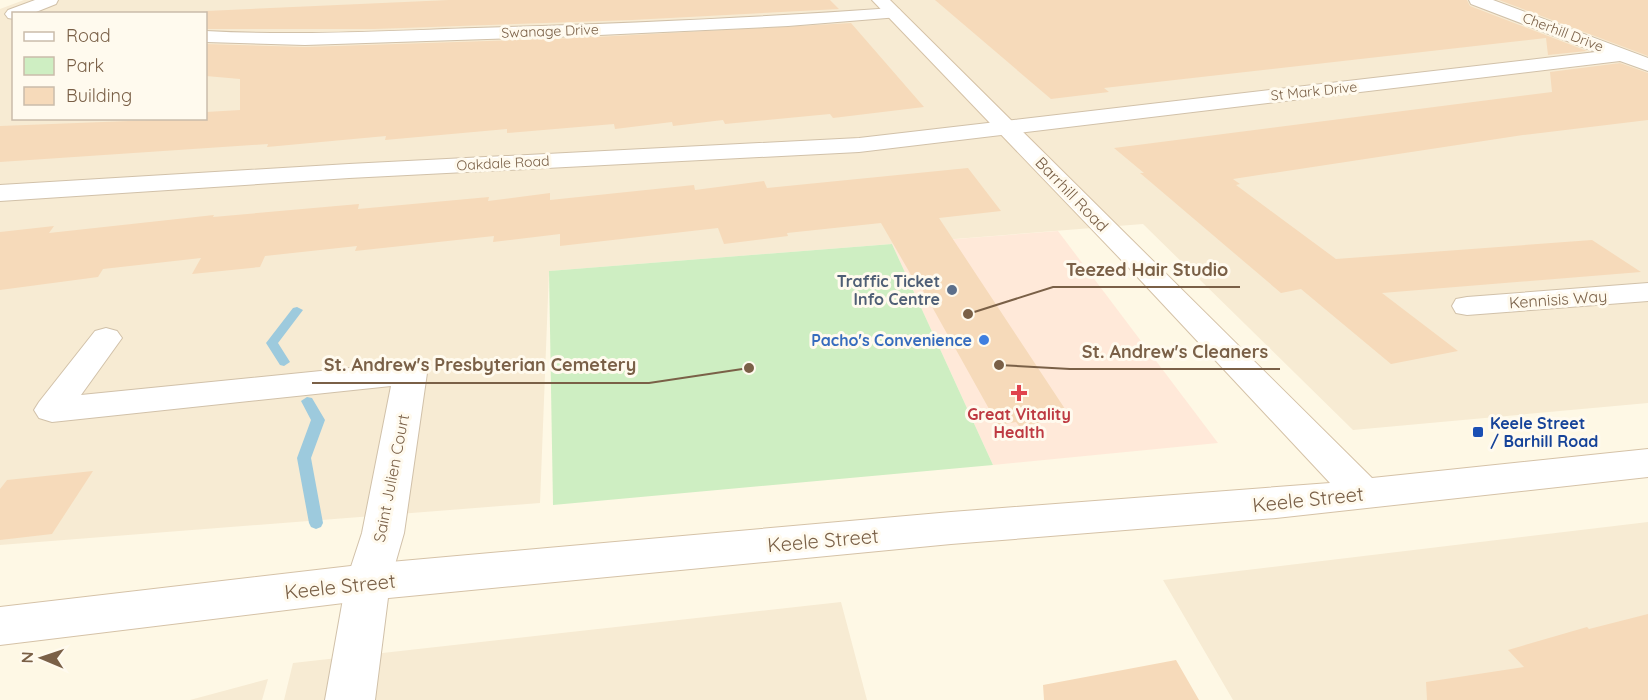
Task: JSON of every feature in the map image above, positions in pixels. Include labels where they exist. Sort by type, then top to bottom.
[{"type":"street","points":[[19,12],[50,0]]},
{"type":"street","name":"Cherhill Drive","points":[[1477,0],[1648,65]]},
{"type":"street","name":"Swanage Drive","points":[[207,37],[272,41],[558,32],[768,22],[886,7]]},
{"type":"street","name":"Barrhill Road","points":[[886,7],[1006,126],[1363,493]]},
{"type":"street","name":"St Mark Drive","points":[[1006,126],[1621,55]]},
{"type":"street","name":"Oakdale Road","points":[[0,193],[313,173],[859,145],[1006,126]]},
{"type":"street","name":"Kennisis Way","points":[[1467,306],[1648,292]]},
{"type":"street","name":"Saint Julien Court","points":[[106,338],[52,410],[410,373],[382,533],[368,582],[350,700]]},
{"type":"street","name":"Keele Street","points":[[0,626],[368,582],[951,528],[1276,502],[1648,464]]},
{"type":"shaded area","points":[[24,0],[1648,0],[1648,403],[1353,430],[1143,224],[549,271],[540,503],[0,545],[0,9]]},
{"type":"shaded area","points":[[1058,231],[1218,443],[993,465],[892,244]]},
{"type":"shaded area","points":[[1648,522],[1648,700],[1233,700],[1163,580]]},
{"type":"shaded area","points":[[841,602],[867,700],[284,700],[293,663]]},
{"type":"shaded area","points":[[268,679],[262,700],[190,700]]},
{"type":"green space","points":[[892,244],[993,465],[553,505],[549,271]]},
{"type":"building","points":[[449,0],[830,0],[839,9],[632,20],[374,29],[207,29],[206,11]]},
{"type":"building","points":[[935,0],[1467,0],[1470,6],[1587,51],[1548,55],[1546,38],[1104,88],[1109,92],[1051,99]]},
{"type":"building","points":[[1499,0],[1648,0],[1648,56]]},
{"type":"building","points":[[851,23],[924,107],[833,118],[830,114],[725,124],[723,120],[673,126],[672,122],[615,129],[614,124],[507,133],[507,129],[385,140],[386,136],[267,147],[268,144],[0,162],[0,126],[207,120],[207,112],[240,110],[240,79],[207,76],[207,44],[305,47],[578,38]]},
{"type":"building","points":[[1620,63],[1648,73],[1648,120],[1523,135],[1233,179],[1240,184],[1236,185],[1336,259],[1592,240],[1641,272],[1382,293],[1458,351],[1391,364],[1301,289],[1281,293],[1140,173],[1144,173],[1114,148],[1552,92],[1550,72]]},
{"type":"building","points":[[968,168],[1001,211],[939,218],[1069,415],[1055,417],[1057,420],[1019,426],[1016,422],[998,425],[921,287],[918,287],[881,223],[787,233],[788,236],[724,244],[718,228],[560,246],[560,234],[493,242],[494,236],[355,251],[357,246],[265,256],[260,267],[192,274],[201,258],[103,269],[98,277],[0,290],[0,232],[54,226],[49,233],[214,215],[213,217],[359,204],[358,209],[489,197],[488,201],[550,193],[550,200],[694,185],[695,190],[764,181],[767,188]]},
{"type":"building","points":[[93,471],[52,534],[0,540],[0,489],[7,480]]},
{"type":"building","points":[[1648,614],[1648,700],[1427,700],[1426,682],[1524,667],[1508,650],[1587,627],[1589,629]]},
{"type":"building","points":[[1176,660],[1199,700],[1044,700],[1043,685]]},
{"type":"waterway","points":[[284,362],[272,343],[297,310]]},
{"type":"waterway","points":[[307,401],[318,420],[304,458],[316,523]]},
{"type":"place","name":"Traffic Ticket Info Centre","points":[[952,290]]},
{"type":"place","name":"Teezed Hair Studio","points":[[968,314]]},
{"type":"place","name":"Pacho's Convenience","points":[[984,340]]},
{"type":"place","name":"St. Andrew's Cleaners","points":[[999,365]]},
{"type":"place","name":"St. Andrew's Presbyterian Cemetery","points":[[749,368]]},
{"type":"place","name":"Great Vitality Health","points":[[1019,393]]},
{"type":"place","name":"Keele Street / Barhill Road","points":[[1478,432]]}]
